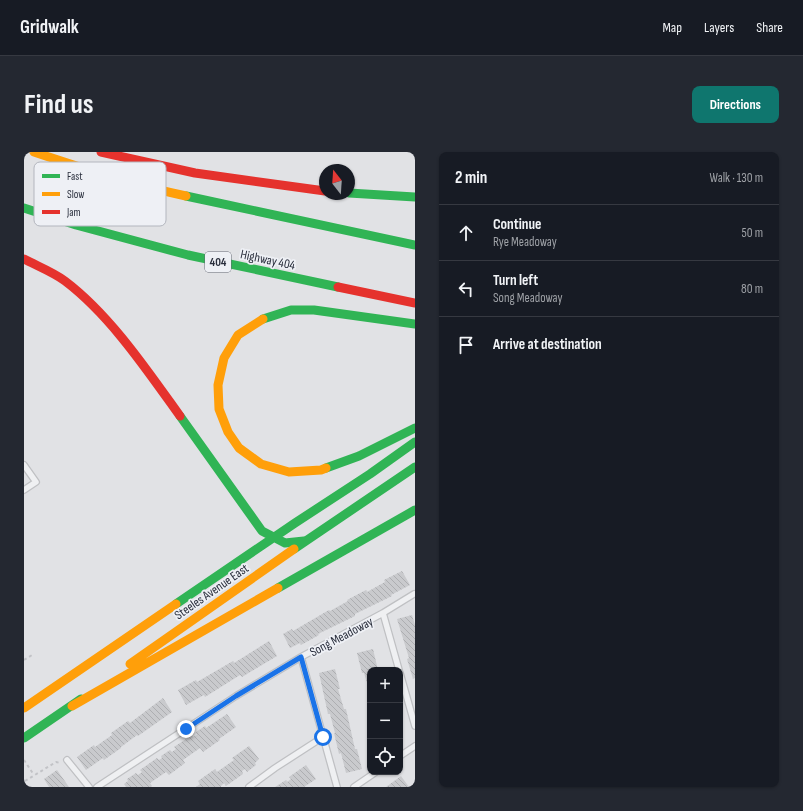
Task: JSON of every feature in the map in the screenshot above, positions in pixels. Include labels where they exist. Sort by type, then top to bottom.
[{"type":"main road","points":[[34,152],[64,162]]},
{"type":"main road","points":[[101,152],[146,162]]},
{"type":"main road","points":[[166,167],[195,173],[319,190]]},
{"type":"main road","points":[[166,192],[415,245]]},
{"type":"main road","points":[[355,193],[415,197]]},
{"type":"main road","name":"Highway 404","points":[[24,208],[34,211]]},
{"type":"main road","name":"Highway 404","points":[[80,226],[188,256],[415,304]]},
{"type":"main road","points":[[24,259],[64,280],[95,308],[135,354],[209,455],[262,531],[285,543],[304,541]]},
{"type":"main road","points":[[415,324],[314,310],[291,310],[264,318],[238,335],[224,358],[218,386],[219,409],[228,432],[239,448],[261,464],[289,472],[321,470],[359,456],[415,428]]},
{"type":"main road","name":"Steeles Avenue East","points":[[24,708],[415,442]]},
{"type":"main road","name":"Steeles Avenue East","points":[[24,738],[72,706],[304,541],[415,467]]},
{"type":"main road","points":[[72,706],[415,510]]},
{"type":"lane","points":[[24,465],[36,482],[24,490]]},
{"type":"lane","name":"Song Meadoway","points":[[97,787],[236,696],[301,657],[383,613],[414,594]]},
{"type":"lane","name":"Song Meadoway","points":[[383,613],[399,667]]},
{"type":"lane","points":[[301,657],[337,787]]},
{"type":"lane","name":"Song Meadoway","points":[[403,682],[415,726]]},
{"type":"lane","points":[[249,787],[323,737]]},
{"type":"lane","points":[[403,754],[415,746]]},
{"type":"lane","points":[[67,760],[89,787]]},
{"type":"lane","points":[[354,787],[372,775]]},
{"type":"path","points":[[24,660],[32,655]]},
{"type":"path","points":[[24,760],[34,775]]},
{"type":"path","points":[[25,781],[56,762],[61,764]]},
{"type":"building","points":[[402,571],[410,585],[391,595],[392,596],[355,614],[355,616],[318,634],[319,635],[301,645],[300,643],[290,648],[283,634],[292,629],[293,631],[366,590],[367,592],[385,582],[384,580]]},
{"type":"building","points":[[412,615],[415,625],[415,678],[413,679],[407,659],[409,658],[397,619]]},
{"type":"building","points":[[269,641],[277,656],[242,677],[240,675],[205,697],[204,695],[186,705],[178,690],[196,680],[197,682],[233,661],[234,663]]},
{"type":"building","points":[[373,649],[377,667],[367,667],[367,682],[364,673],[362,673],[357,653]]},
{"type":"building","points":[[335,669],[340,689],[338,689],[344,709],[346,709],[355,749],[357,749],[362,769],[346,773],[341,753],[339,754],[330,714],[328,714],[319,673]]},
{"type":"building","points":[[163,698],[172,712],[138,736],[137,735],[104,760],[103,758],[86,770],[77,757],[112,735],[111,733],[128,721],[130,723]]},
{"type":"building","points":[[227,714],[236,727],[219,739],[220,740],[203,752],[200,748],[183,760],[185,763],[169,775],[166,772],[150,783],[152,786],[151,787],[126,787],[124,784],[128,781],[127,779],[136,773],[138,775],[142,772],[140,770],[157,758],[159,760],[162,758],[161,756],[170,750],[172,752],[176,749],[174,747],[192,735],[193,737],[197,735],[196,732],[205,726],[206,728]]},
{"type":"building","points":[[249,746],[259,759],[255,763],[256,765],[247,772],[245,769],[242,771],[243,774],[226,786],[224,783],[221,787],[196,787],[200,784],[198,781],[215,769],[217,772],[234,760],[232,758]]},
{"type":"building","points":[[306,765],[316,779],[304,787],[275,787],[286,780],[287,782],[291,779],[289,777]]},
{"type":"building","points":[[57,770],[69,787],[49,787],[44,779]]},
{"type":"building","points":[[401,776],[409,787],[386,787]]},
{"type":"traffic: fast","points":[[355,193],[415,197]]},
{"type":"traffic: fast","points":[[186,196],[415,245]]},
{"type":"traffic: fast","points":[[24,208],[34,211]]},
{"type":"traffic: fast","points":[[80,226],[188,255],[338,287]]},
{"type":"traffic: fast","points":[[263,319],[291,310],[314,310],[415,324]]},
{"type":"traffic: fast","points":[[180,416],[262,531],[285,543],[304,541]]},
{"type":"traffic: fast","points":[[326,468],[359,456],[415,428]]},
{"type":"traffic: fast","points":[[176,604],[370,474],[415,442]]},
{"type":"traffic: fast","points":[[294,549],[415,467]]},
{"type":"traffic: fast","points":[[278,588],[415,510]]},
{"type":"traffic: fast","points":[[24,738],[81,699]]},
{"type":"traffic: slow","points":[[34,152],[66,162]]},
{"type":"traffic: slow","points":[[166,191],[186,196]]},
{"type":"traffic: slow","points":[[263,319],[238,335],[224,358],[218,385],[219,409],[228,432],[239,448],[261,464],[289,472],[321,470],[326,468]]},
{"type":"traffic: slow","points":[[130,664],[294,549]]},
{"type":"traffic: slow","points":[[72,706],[278,588]]},
{"type":"traffic: slow","points":[[24,708],[176,604]]},
{"type":"traffic: jam","points":[[101,152],[146,162]]},
{"type":"traffic: jam","points":[[166,167],[195,173],[319,190]]},
{"type":"traffic: jam","points":[[24,259],[65,281],[97,310],[127,344],[180,416]]},
{"type":"traffic: jam","points":[[338,287],[415,303]]},
{"type":"route","points":[[186,729],[236,696],[301,657],[323,737]]}]
